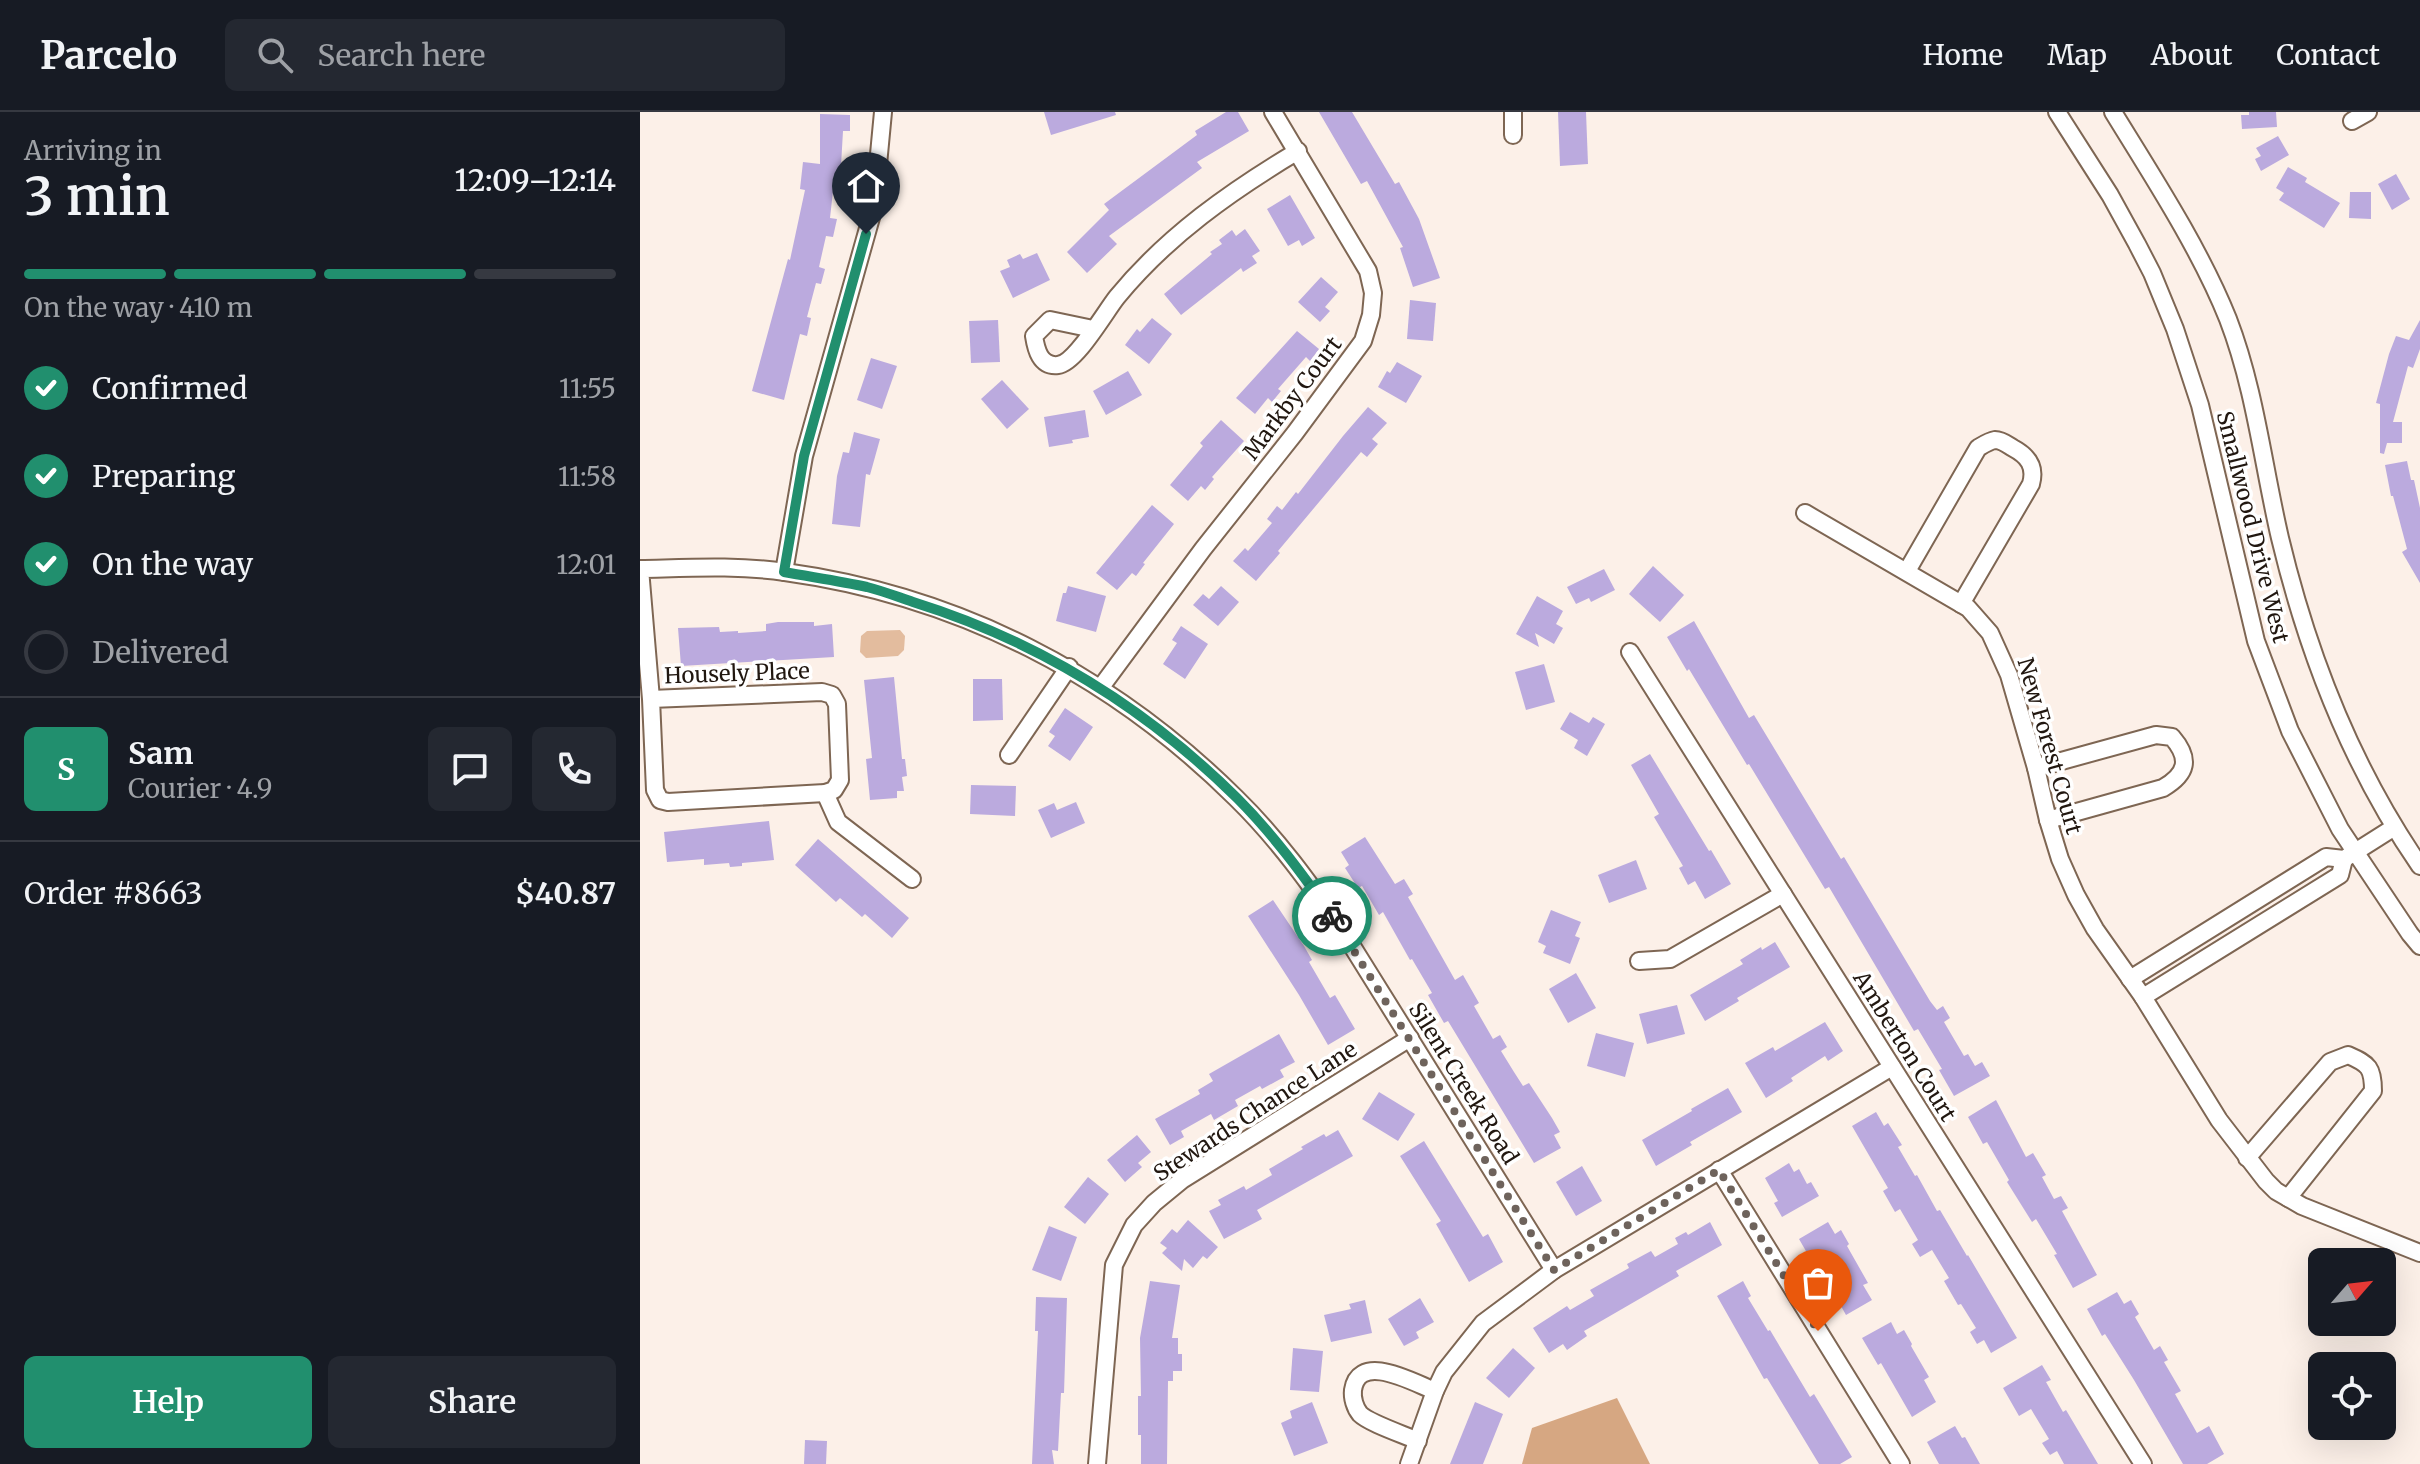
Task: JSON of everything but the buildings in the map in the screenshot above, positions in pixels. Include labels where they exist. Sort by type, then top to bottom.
[{"type":"street","points":[[784,572],[804,456],[874,207],[883,112]]},
{"type":"street","name":"Markby Court","points":[[1101,687],[1363,341],[1371,315],[1373,293],[1368,271],[1273,112]]},
{"type":"street","points":[[1513,112],[1513,135]]},
{"type":"street","name":"Smallwood Drive West","points":[[2057,112],[2110,195],[2152,273],[2175,329],[2200,405],[2256,641],[2290,731],[2349,856],[2420,946]]},
{"type":"street","name":"Smallwood Drive West","points":[[2113,112],[2204,268],[2228,320],[2251,392],[2279,536],[2324,687],[2393,828],[2420,866]]},
{"type":"street","points":[[2352,121],[2368,112]]},
{"type":"street","points":[[1093,329],[1140,270],[1163,247],[1264,171],[1298,151]]},
{"type":"street","points":[[1907,571],[1978,448],[1996,440],[2013,448],[2029,460],[2034,475],[2031,484],[1961,604]]},
{"type":"street","name":"New Forest Court","points":[[1805,513],[1907,571],[1979,618],[2000,652],[2016,695],[2048,820],[2076,895],[2219,1120],[2266,1181],[2302,1206],[2420,1253]]},
{"type":"street","name":"Silent Creek Road","points":[[640,569],[709,567],[784,572],[868,587],[951,613],[1069,667],[1101,687],[1179,746],[1237,798],[1275,841],[1342,930],[1554,1270]]},
{"type":"street","name":"Housely Place","points":[[640,569],[655,790],[660,800],[825,793],[834,790],[840,780],[837,704],[832,695],[822,692],[651,699]]},
{"type":"street","name":"Amberton Court","points":[[1630,652],[2143,1464]]},
{"type":"street","points":[[1009,755],[1069,667]]},
{"type":"street","points":[[2036,768],[2156,735],[2172,737],[2184,755],[2185,766],[2178,779],[2163,788],[2048,820]]},
{"type":"street","points":[[825,793],[838,822],[912,879]]},
{"type":"street","points":[[2130,979],[2326,857],[2349,856],[2393,828]]},
{"type":"street","points":[[2143,997],[2340,875],[2349,856]]},
{"type":"street","points":[[1639,961],[1670,959],[1783,894]]},
{"type":"street","name":"Stewards Chance Lane","points":[[1097,1464],[1114,1265],[1134,1225],[1182,1180],[1410,1038]]},
{"type":"street","points":[[2247,1158],[2330,1062],[2348,1055],[2369,1067],[2373,1075],[2373,1091],[2288,1198]]},
{"type":"street","points":[[1409,1464],[1444,1372],[1483,1323],[1554,1270],[1892,1067]]},
{"type":"street","points":[[1719,1170],[1901,1464]]},
{"type":"street","points":[[1418,1441],[1361,1415],[1353,1403],[1353,1389],[1359,1378],[1370,1371],[1382,1370],[1435,1391]]},
{"type":"shaded area","points":[[900,630],[905,636],[904,650],[898,656],[866,658],[860,652],[861,636],[867,631]]},
{"type":"shaded area","points":[[1617,1398],[1650,1464],[1522,1464],[1532,1428]]},
{"type":"way so far","points":[[1332,916],[1554,1270],[1719,1170],[1818,1331]]},
{"type":"route","points":[[866,234],[804,456],[784,572],[868,587],[951,613],[1069,667],[1101,687],[1179,746],[1237,798],[1275,841],[1332,916]]}]
